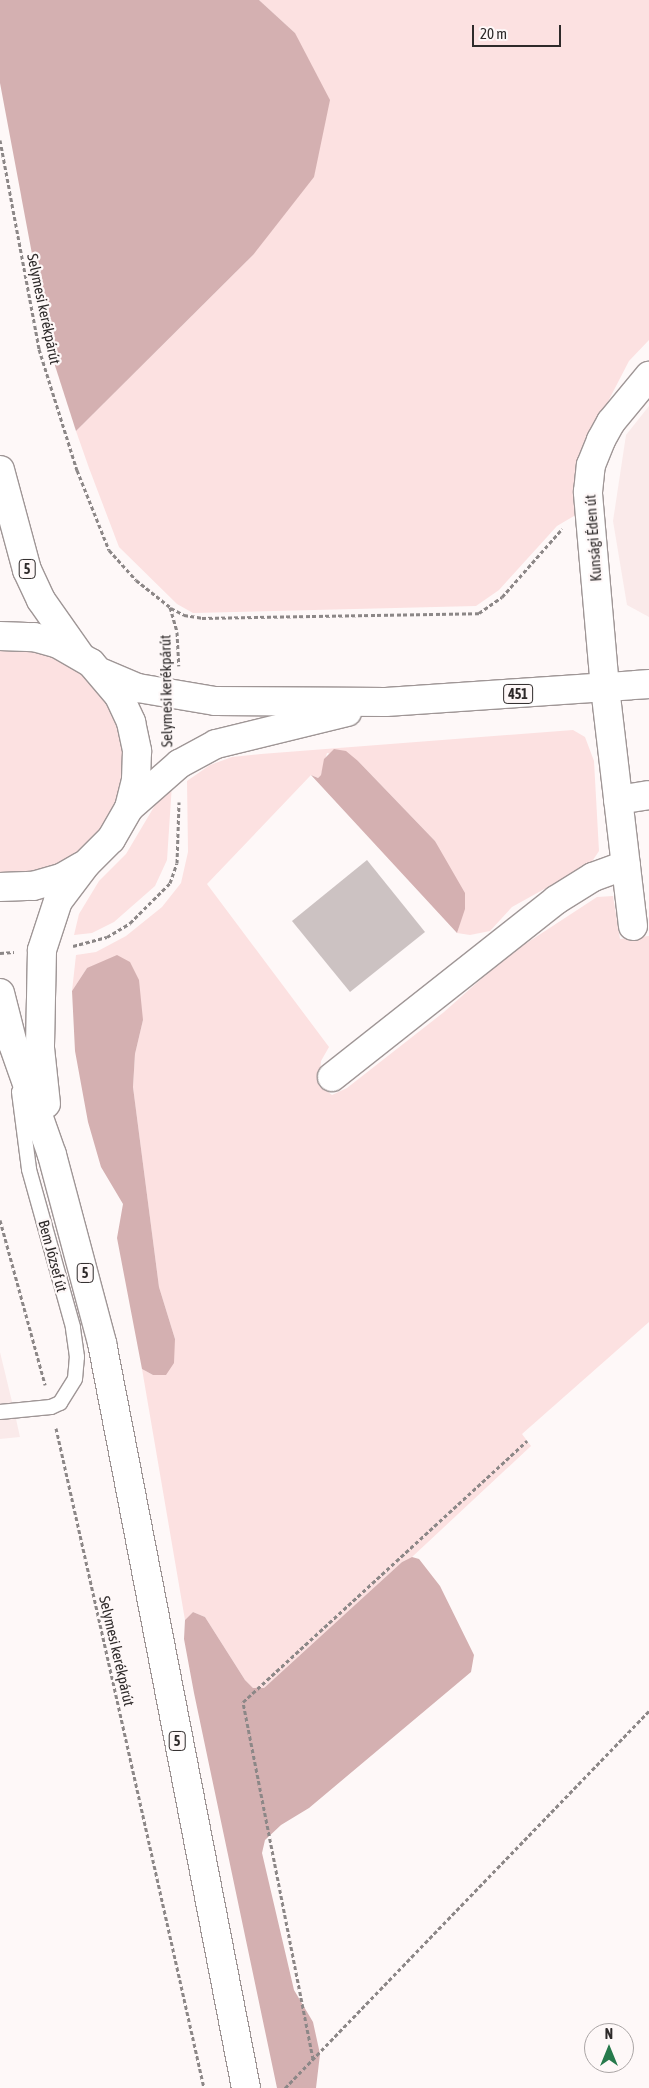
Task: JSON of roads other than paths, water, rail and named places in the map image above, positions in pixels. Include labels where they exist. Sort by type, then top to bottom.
[{"type":"main road","name":"Kunsági Éden út","points":[[633,926],[606,688],[588,492],[592,465],[601,440],[611,422],[649,376]]},
{"type":"main road","name":"5","points":[[0,470],[27,570],[41,600],[80,655],[101,672],[119,696],[131,722],[138,751],[136,780],[129,808],[111,839],[86,864],[58,901],[42,950],[40,1048],[52,1155]]},
{"type":"main road","name":"5","points":[[0,636],[34,637],[80,655]]},
{"type":"main road","name":"451","points":[[101,672],[138,688],[215,702],[386,702],[649,684]]},
{"type":"main road","name":"451","points":[[129,808],[179,764],[216,744],[386,702]]},
{"type":"main road","points":[[618,800],[649,795]]},
{"type":"main road","name":"5","points":[[0,887],[33,886],[61,878],[86,864]]},
{"type":"main road","points":[[332,1076],[556,900],[593,877],[626,865]]},
{"type":"main road","name":"5","points":[[0,992],[13,1044],[52,1155],[83,1262],[113,1393],[246,2088]]},
{"type":"lane","name":"Bem József út","points":[[0,1412],[51,1407],[68,1395],[75,1379],[77,1357],[73,1327],[29,1169],[13,1044]]}]
